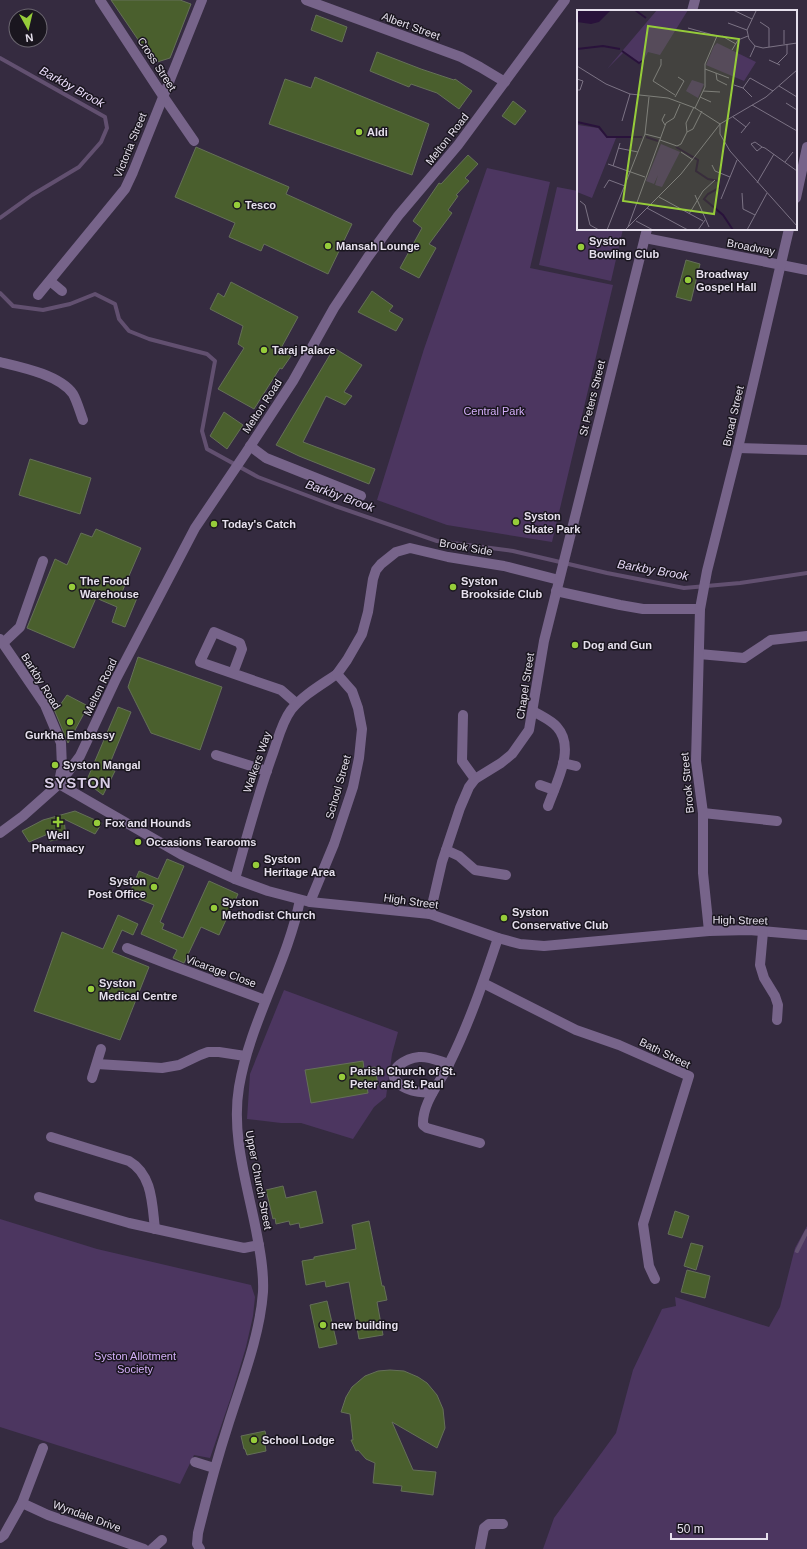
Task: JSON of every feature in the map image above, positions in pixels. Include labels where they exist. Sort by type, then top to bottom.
[{"type":"street","name":"Cross Street","points":[[100,0],[194,141]]},
{"type":"street","name":"Victoria Street","points":[[38,295],[125,189],[202,0]]},
{"type":"street","name":"Albert Street","points":[[306,0],[455,55],[480,67],[505,82]]},
{"type":"street","name":"Melton Road","points":[[0,833],[23,816],[59,784],[80,756],[116,679],[195,528],[293,381],[334,308],[368,257],[398,216],[458,146],[565,0]]},
{"type":"street","points":[[692,10],[695,0]]},
{"type":"street","points":[[797,193],[807,147]]},
{"type":"street","name":"Broad Street","points":[[700,609],[707,571],[790,230]]},
{"type":"street","name":"Broadway","points":[[646,234],[807,270]]},
{"type":"street","name":"St Peters Street","points":[[560,577],[646,234]]},
{"type":"street","points":[[50,281],[62,291]]},
{"type":"street","points":[[0,362],[49,376],[64,386],[73,394],[83,420]]},
{"type":"street","points":[[738,448],[807,450]]},
{"type":"street","points":[[248,450],[361,496]]},
{"type":"street","name":"Brook Side","points":[[336,674],[347,660],[362,634],[376,570],[396,552],[410,548],[448,557],[560,577]]},
{"type":"street","points":[[2,641],[20,627],[44,561]]},
{"type":"street","name":"Chapel Street","points":[[430,914],[446,850],[460,808],[469,787],[475,779],[501,763],[512,754],[529,730],[544,641],[560,577]]},
{"type":"street","points":[[556,591],[643,609],[700,609]]},
{"type":"street","name":"Brook Street","points":[[700,609],[696,761],[702,813],[703,873],[709,931]]},
{"type":"street","points":[[234,673],[242,649],[240,643],[214,632],[200,662],[282,690],[296,704]]},
{"type":"street","points":[[699,654],[744,658],[772,640],[807,636]]},
{"type":"street","name":"Barkby Road","points":[[2,641],[44,705],[62,742],[62,767],[59,784]]},
{"type":"street","name":"Walkers Way","points":[[235,879],[258,796],[282,726],[289,712],[296,704],[336,674]]},
{"type":"street","name":"School Street","points":[[305,901],[334,844],[352,787],[359,758],[362,729],[358,708],[352,691],[336,674]]},
{"type":"street","points":[[533,711],[553,722],[564,737],[566,749],[563,763],[548,806]]},
{"type":"street","points":[[462,714],[462,761],[475,779]]},
{"type":"street","points":[[216,755],[267,771]]},
{"type":"street","points":[[563,763],[576,766]]},
{"type":"street","name":"High Street","points":[[59,784],[182,856],[235,879],[268,891],[305,901],[430,914],[498,938],[520,944],[544,946],[709,931],[763,932],[807,935]]},
{"type":"street","points":[[540,785],[554,790]]},
{"type":"street","points":[[702,813],[777,821]]},
{"type":"street","points":[[446,850],[459,856],[475,870],[506,875]]},
{"type":"street","name":"Upper Church Street","points":[[198,1546],[214,1468],[241,1385],[255,1337],[261,1308],[263,1275],[259,1245],[239,1147],[236,1119],[239,1088],[245,1056],[265,1000],[288,943],[297,915],[305,901]]},
{"type":"street","points":[[763,932],[760,965],[764,978],[775,996],[778,1005],[777,1020]]},
{"type":"street","points":[[480,1143],[427,1128],[423,1125],[422,1118],[432,1093],[449,1064],[483,982],[498,938]]},
{"type":"street","name":"Vicarage Close","points":[[128,948],[265,1000]]},
{"type":"street","name":"Bath Street","points":[[483,982],[576,1030],[619,1045],[689,1076],[643,1224],[649,1266],[655,1279]]},
{"type":"street","points":[[92,1078],[101,1049]]},
{"type":"street","points":[[96,1064],[162,1068],[179,1065],[208,1052],[245,1056]]},
{"type":"street","points":[[432,1093],[412,1091],[404,1087],[397,1082],[394,1076],[395,1069],[400,1063],[418,1057],[428,1057],[449,1064]]},
{"type":"street","points":[[51,1137],[129,1161],[136,1166],[149,1185],[155,1229]]},
{"type":"street","points":[[39,1197],[155,1229],[244,1248],[259,1245]]},
{"type":"street","points":[[0,1538],[4,1535],[22,1504],[43,1448]]},
{"type":"street","points":[[195,1462],[214,1468]]},
{"type":"street","name":"Wyndale Drive","points":[[22,1504],[48,1515],[144,1549]]},
{"type":"street","points":[[480,1549],[484,1528],[489,1524],[504,1524]]},
{"type":"street","points":[[152,1549],[162,1540]]},
{"type":"green space","name":"Central Park","points":[[487,168],[550,182],[530,268],[613,285],[552,542],[447,525],[377,500],[424,349]]},
{"type":"green space","name":"Syston Bowling Club","points":[[557,187],[577,191],[577,230],[623,230],[611,281],[539,265]]},
{"type":"green space","points":[[284,990],[398,1032],[392,1054],[386,1097],[374,1107],[353,1139],[301,1123],[281,1123],[247,1119],[250,1074]]},
{"type":"green space","name":"Syston Allotment Society","points":[[0,1219],[97,1249],[251,1285],[255,1297],[253,1316],[246,1347],[210,1458],[194,1455],[180,1484],[0,1427]]},
{"type":"green space","points":[[807,1226],[807,1549],[543,1549],[554,1518],[616,1433],[633,1370],[662,1309],[676,1306],[675,1297],[769,1327],[780,1307],[795,1248]]},
{"type":"building","points":[[111,0],[180,0],[191,4],[170,58],[154,63]]},
{"type":"building","points":[[316,15],[347,27],[342,42],[311,30]]},
{"type":"building","points":[[377,52],[421,69],[454,80],[455,79],[472,91],[459,109],[437,93],[411,84],[409,87],[370,71]]},
{"type":"building","name":"Aldi","points":[[315,77],[429,124],[412,175],[269,124],[285,79],[311,88]]},
{"type":"building","points":[[513,101],[526,111],[515,125],[502,116]]},
{"type":"building","name":"Tesco","points":[[196,147],[289,187],[286,194],[352,224],[328,274],[264,244],[261,251],[229,237],[235,223],[175,197]]},
{"type":"building","points":[[468,155],[478,164],[465,178],[469,181],[456,195],[458,196],[448,210],[452,213],[429,244],[436,248],[419,278],[400,268],[422,228],[413,221],[439,183],[441,184]]},
{"type":"building","name":"Broadway Gospel Hall","points":[[686,260],[700,264],[691,301],[676,297]]},
{"type":"building","points":[[231,282],[298,317],[280,350],[291,356],[282,369],[280,368],[254,409],[218,389],[244,348],[238,344],[243,326],[210,309],[218,293],[224,297]]},
{"type":"building","points":[[372,291],[393,306],[389,311],[403,319],[396,331],[358,312]]},
{"type":"building","points":[[334,348],[362,365],[344,392],[352,396],[345,405],[326,396],[303,442],[375,469],[369,484],[299,456],[276,445]]},
{"type":"building","points":[[224,412],[243,425],[227,449],[210,436]]},
{"type":"building","points":[[30,459],[91,478],[80,514],[19,495]]},
{"type":"building","name":"The Food Warehouse","points":[[96,529],[141,548],[122,592],[137,598],[125,627],[112,622],[117,607],[96,598],[74,648],[27,628],[55,559],[67,565],[81,533],[92,537]]},
{"type":"building","points":[[138,657],[222,687],[200,750],[151,733],[128,687]]},
{"type":"building","points":[[45,689],[60,705],[67,695],[88,706],[68,743],[51,702],[43,690]]},
{"type":"building","points":[[118,707],[131,712],[108,768],[115,771],[103,795],[86,782]]},
{"type":"building","points":[[75,811],[102,823],[95,834],[64,819],[66,838],[50,841],[48,834],[29,842],[22,831],[43,820]]},
{"type":"building","points":[[167,859],[184,866],[160,922],[164,924],[162,929],[183,938],[209,881],[238,894],[219,935],[201,927],[184,963],[173,958],[177,950],[141,934],[154,905],[129,895],[139,871],[158,879]]},
{"type":"building","name":"Syston Medical Centre","points":[[118,915],[138,924],[133,935],[122,930],[112,952],[149,967],[120,1040],[34,1011],[62,932],[103,949]]},
{"type":"building","name":"Parish Church of St. Peter and St. Paul","points":[[363,1061],[364,1069],[375,1067],[378,1085],[367,1087],[368,1093],[311,1103],[305,1070]]},
{"type":"building","points":[[283,1186],[286,1198],[316,1191],[323,1223],[300,1228],[299,1223],[290,1225],[289,1221],[276,1224],[275,1218],[273,1219],[266,1190]]},
{"type":"building","points":[[675,1211],[689,1216],[682,1238],[668,1234]]},
{"type":"building","points":[[369,1221],[382,1286],[384,1286],[387,1300],[377,1302],[383,1335],[359,1339],[349,1282],[326,1287],[325,1281],[306,1285],[302,1261],[314,1259],[314,1257],[356,1249],[352,1225]]},
{"type":"building","points":[[691,1243],[703,1246],[696,1270],[684,1266]]},
{"type":"building","points":[[687,1270],[710,1276],[705,1298],[681,1292]]},
{"type":"building","name":"new building","points":[[327,1301],[337,1344],[319,1348],[310,1305]]},
{"type":"building","points":[[378,1371],[404,1371],[427,1383],[437,1395],[443,1409],[445,1428],[437,1448],[392,1422],[413,1470],[436,1472],[433,1495],[401,1491],[402,1486],[373,1483],[375,1463],[366,1459],[358,1450],[356,1451],[351,1440],[353,1440],[350,1414],[341,1412],[346,1397],[352,1387],[365,1376]]},
{"type":"building","name":"School Lodge","points":[[265,1431],[268,1444],[265,1445],[266,1451],[247,1455],[241,1436]]},
{"type":"waterway","name":"Barkby Brook","points":[[0,58],[105,117],[107,128],[101,142],[79,167],[32,195],[0,218]]},
{"type":"waterway","name":"Barkby Brook","points":[[0,293],[13,306],[43,310],[70,304],[95,294],[115,304],[119,319],[129,331],[149,339],[207,354],[215,361],[202,431],[207,449],[258,477],[335,506],[437,541],[513,551],[607,573],[684,588],[740,583],[807,573]]},
{"type":"waterway","points":[[797,1251],[807,1231]]},
{"type":"place","name":"Aldi","points":[[359,132]]},
{"type":"place","name":"Tesco","points":[[237,205]]},
{"type":"place","name":"Mansah Lounge","points":[[328,246]]},
{"type":"place","name":"Syston Bowling Club","points":[[581,247]]},
{"type":"place","name":"Broadway Gospel Hall","points":[[688,280]]},
{"type":"place","name":"Taraj Palace","points":[[264,350]]},
{"type":"place","name":"Syston Skate Park","points":[[516,522]]},
{"type":"place","name":"Today's Catch","points":[[214,524]]},
{"type":"place","name":"The Food Warehouse","points":[[72,587]]},
{"type":"place","name":"Syston Brookside Club","points":[[453,587]]},
{"type":"place","name":"Dog and Gun","points":[[575,645]]},
{"type":"place","name":"Gurkha Embassy","points":[[70,722]]},
{"type":"place","name":"Syston Mangal","points":[[55,765]]},
{"type":"place","name":"Well Pharmacy","points":[[58,822]]},
{"type":"place","name":"Fox and Hounds","points":[[97,823]]},
{"type":"place","name":"Occasions Tearooms","points":[[138,842]]},
{"type":"place","name":"Syston Heritage Area","points":[[256,865]]},
{"type":"place","name":"Syston Post Office","points":[[154,887]]},
{"type":"place","name":"Syston Methodist Church","points":[[214,908]]},
{"type":"place","name":"Syston Conservative Club","points":[[504,918]]},
{"type":"place","name":"Syston Medical Centre","points":[[91,989]]},
{"type":"place","name":"Parish Church of St. Peter and St. Paul","points":[[342,1077]]},
{"type":"place","name":"new building","points":[[323,1325]]},
{"type":"place","name":"School Lodge","points":[[254,1440]]},
{"type":"district","name":"SYSTON","points":[[78,782]]}]
